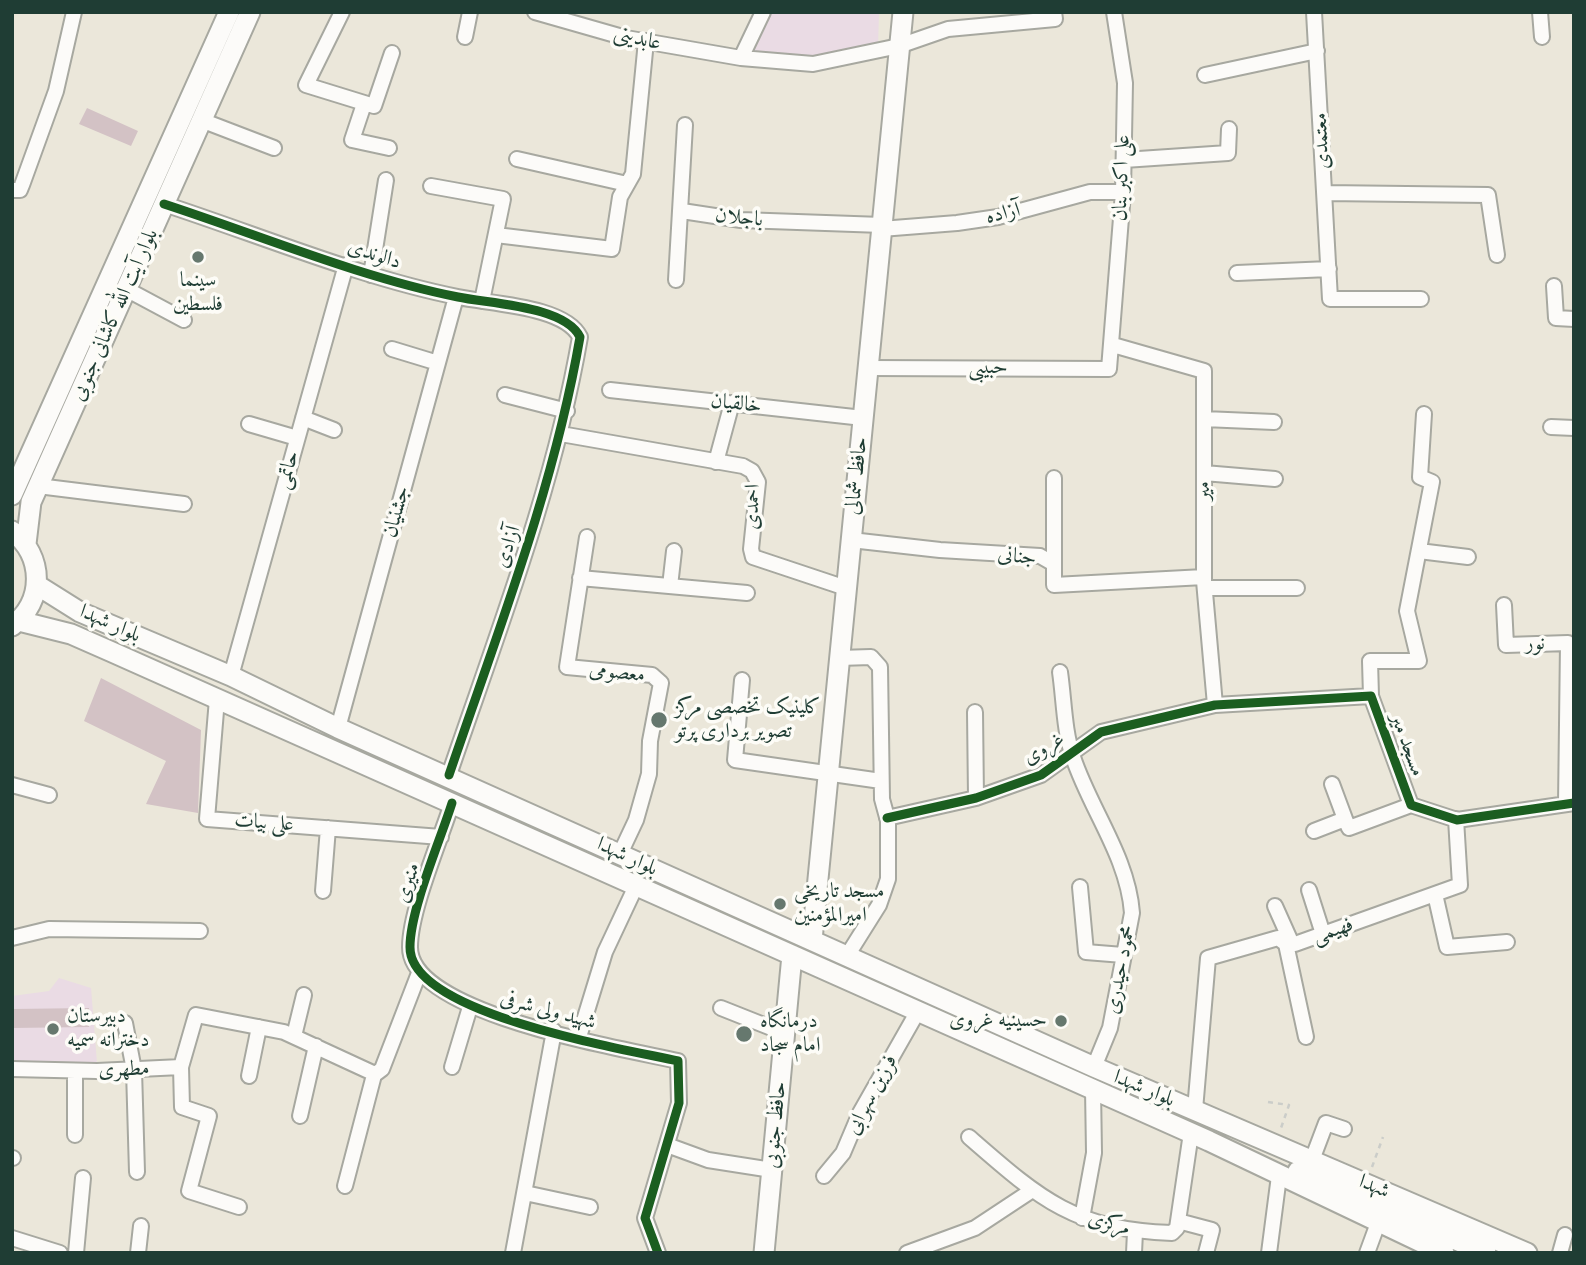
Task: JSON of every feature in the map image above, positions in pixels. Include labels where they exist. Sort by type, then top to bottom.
[{"type":"main road","name":"بلوار آیت الله کاشانی جنوبی","points":[[12,495],[229,12]]},
{"type":"main road","name":"بلوار آیت الله کاشانی جنوبی","points":[[19,537],[38,486],[250,12]]},
{"type":"main road","name":"حافظ شمالی","points":[[812,940],[902,12]]},
{"type":"main road","points":[[15,624],[31,604],[37,585],[35,564],[19,537]]},
{"type":"main road","name":"بلوار شهدا","points":[[37,585],[80,612],[231,676],[338,728],[449,775],[1094,1067],[1221,1121]]},
{"type":"main road","name":"بلوار شهدا","points":[[15,624],[71,634],[1200,1137],[1295,1169]]},
{"type":"main road","points":[[792,955],[812,940]]},
{"type":"main road","name":"حافظ جنوبی","points":[[764,1253],[792,955]]},
{"type":"main road","points":[[1221,1121],[1295,1169],[1486,1253]]},
{"type":"main road","name":"شهدا","points":[[1221,1121],[1275,1144],[1295,1169],[1378,1223],[1444,1253]]},
{"type":"main road","name":"شهدا","points":[[1295,1169],[1366,1184],[1527,1253]]},
{"type":"street","points":[[16,190],[56,91],[74,12]]},
{"type":"street","points":[[342,12],[306,85],[369,105]]},
{"type":"street","points":[[465,37],[470,12]]},
{"type":"street","name":"عابدینی","points":[[535,12],[646,41],[741,58],[814,64],[899,46],[947,29],[1055,19],[1054,12]]},
{"type":"street","points":[[741,58],[763,12]]},
{"type":"street","name":"علی اکبر بنان","points":[[1109,369],[1113,345],[1124,160],[1125,83],[1114,12]]},
{"type":"street","name":"معتمدی","points":[[1314,12],[1330,299],[1421,299]]},
{"type":"street","points":[[1540,12],[1542,37]]},
{"type":"street","points":[[496,235],[612,249],[620,197],[633,174],[646,41]]},
{"type":"street","points":[[1205,75],[1317,51]]},
{"type":"street","points":[[389,148],[352,140],[392,53]]},
{"type":"street","points":[[201,120],[274,148]]},
{"type":"street","points":[[676,280],[685,125]]},
{"type":"street","points":[[1124,160],[1228,153],[1229,130]]},
{"type":"street","points":[[517,159],[627,184]]},
{"type":"street","points":[[371,275],[386,180]]},
{"type":"street","points":[[431,186],[503,199],[482,301]]},
{"type":"street","name":"آزاده","points":[[881,227],[957,223],[998,217],[1090,192],[1123,192]]},
{"type":"street","points":[[1325,193],[1488,195],[1497,255]]},
{"type":"street","name":"دالوندی","points":[[164,204],[371,275],[456,297],[548,313],[564,318],[575,326]]},
{"type":"street","name":"باجلان","points":[[682,211],[741,220],[881,227]]},
{"type":"street","name":"حاتمی","points":[[231,676],[346,265]]},
{"type":"street","points":[[1237,273],[1329,269]]},
{"type":"street","points":[[1554,286],[1556,318],[1574,319]]},
{"type":"street","points":[[126,289],[184,320]]},
{"type":"street","name":"جشنیان","points":[[338,728],[456,297]]},
{"type":"street","name":"آزادی","points":[[449,775],[539,511],[561,434],[580,337],[575,326]]},
{"type":"street","name":"میر","points":[[1113,345],[1203,372],[1205,583],[1215,705]]},
{"type":"street","points":[[392,349],[438,363]]},
{"type":"street","name":"حبیبی","points":[[868,368],[1109,369]]},
{"type":"street","name":"خالقیان","points":[[610,390],[863,418]]},
{"type":"street","points":[[505,395],[567,411]]},
{"type":"street","points":[[716,462],[732,404]]},
{"type":"street","points":[[1371,696],[1370,662],[1419,661],[1407,611],[1432,482],[1420,477],[1424,414]]},
{"type":"street","points":[[303,418],[334,430]]},
{"type":"street","points":[[1204,419],[1274,422]]},
{"type":"street","points":[[249,425],[297,438]]},
{"type":"street","points":[[1551,427],[1574,428]]},
{"type":"street","name":"احمدی","points":[[561,434],[743,466],[752,471],[758,482],[751,549],[754,557],[846,588]]},
{"type":"street","points":[[1204,473],[1275,479]]},
{"type":"street","points":[[1054,478],[1054,565]]},
{"type":"street","points":[[38,486],[184,504]]},
{"type":"street","name":"معصومی","points":[[587,537],[567,667],[652,676],[661,683],[650,741],[649,774],[636,820],[620,854]]},
{"type":"street","name":"جنانی","points":[[851,540],[940,551],[1040,556],[1054,565],[1054,586],[1205,583]]},
{"type":"street","points":[[670,586],[674,551]]},
{"type":"street","points":[[1419,551],[1468,557]]},
{"type":"street","points":[[580,578],[747,593]]},
{"type":"street","points":[[1205,583],[1297,588]]},
{"type":"street","name":"نور","points":[[1504,605],[1506,645],[1568,643],[1570,803]]},
{"type":"street","points":[[839,659],[871,657],[880,667],[882,799],[891,856],[888,879],[879,905],[847,956]]},
{"type":"street","name":"محمود حیدری","points":[[1060,671],[1072,755],[1121,865],[1131,899],[1132,913],[1110,1028],[1094,1067]]},
{"type":"street","points":[[742,680],[735,760],[881,781]]},
{"type":"street","name":"مسجد میر","points":[[1215,705],[1371,696],[1411,805],[1456,819],[1570,803]]},
{"type":"street","name":"علی بیات","points":[[217,699],[207,819],[441,837]]},
{"type":"street","name":"غروی","points":[[887,818],[976,797],[1041,775],[1101,732],[1215,705]]},
{"type":"street","points":[[975,712],[976,797]]},
{"type":"street","points":[[1332,784],[1349,828],[1411,805]]},
{"type":"street","points":[[12,785],[49,795]]},
{"type":"street","name":"منیری","points":[[419,973],[410,948],[414,922],[452,803]]},
{"type":"street","points":[[1314,831],[1345,819]]},
{"type":"street","name":"فهیمی","points":[[1195,1110],[1208,958],[1278,938],[1289,944],[1324,934],[1460,885],[1456,819]]},
{"type":"street","points":[[323,891],[328,828]]},
{"type":"street","points":[[579,1037],[606,952],[636,886]]},
{"type":"street","points":[[1080,887],[1086,952],[1123,955]]},
{"type":"street","points":[[1309,890],[1324,934]]},
{"type":"street","points":[[1434,894],[1447,947],[1507,942]]},
{"type":"street","points":[[1275,906],[1289,944],[1306,1037]]},
{"type":"street","points":[[12,938],[49,929],[200,930]]},
{"type":"street","points":[[345,1186],[375,1074],[382,1069],[419,973]]},
{"type":"street","name":"شهید ولی شرفی","points":[[419,973],[434,986],[470,1007],[554,1031],[678,1061],[679,1103],[667,1145]]},
{"type":"street","points":[[294,1036],[304,995]]},
{"type":"street","points":[[452,1067],[470,1007]]},
{"type":"street","points":[[720,1007],[785,1033]]},
{"type":"street","name":"فرزین سهرابی","points":[[824,1176],[843,1153],[860,1113],[918,1011]]},
{"type":"street","points":[[239,1207],[189,1191],[209,1116],[182,1107],[181,1068],[196,1015],[294,1036],[375,1074]]},
{"type":"street","points":[[125,1023],[134,1070],[137,1172]]},
{"type":"street","points":[[249,1076],[258,1027]]},
{"type":"street","points":[[513,1253],[554,1031]]},
{"type":"street","points":[[300,1116],[316,1046]]},
{"type":"street","name":"مطهری","points":[[12,1069],[75,1071],[181,1068]]},
{"type":"street","points":[[75,1071],[75,1135]]},
{"type":"street","points":[[1082,1218],[1094,1153],[1093,1089]]},
{"type":"street","points":[[1269,1253],[1295,1169],[1326,1123],[1344,1129]]},
{"type":"street","name":"مرکزی","points":[[969,1136],[1031,1191],[1104,1227],[1135,1232],[1171,1233],[1178,1221]]},
{"type":"street","points":[[1200,1137],[1178,1221],[1212,1230],[1206,1253]]},
{"type":"street","points":[[658,1253],[645,1218],[667,1145],[708,1160],[772,1170]]},
{"type":"street","points":[[76,1253],[83,1178]]},
{"type":"street","points":[[907,1253],[975,1228],[1031,1191]]},
{"type":"street","points":[[525,1194],[590,1207]]},
{"type":"street","points":[[1367,1253],[1378,1223]]},
{"type":"street","points":[[138,1253],[141,1226]]},
{"type":"street","points":[[1134,1253],[1135,1232]]},
{"type":"street","points":[[1560,1253],[1565,1235]]},
{"type":"street","points":[[12,1238],[60,1253]]},
{"type":"path","points":[[1268,1102],[1289,1105],[1275,1144]]},
{"type":"path","points":[[1366,1184],[1383,1137]]},
{"type":"shaded area","points":[[768,12],[879,12],[878,49],[812,59],[748,50]]},
{"type":"shaded area","name":"دبیرستان دخترانه سمیه","points":[[59,978],[91,988],[97,1063],[12,1062],[12,996],[49,991]]},
{"type":"building","points":[[87,108],[138,131],[131,146],[79,124]]},
{"type":"building","points":[[101,678],[201,730],[198,813],[146,804],[166,761],[84,721]]},
{"type":"building","points":[[89,1008],[89,1027],[12,1028],[12,1009]]},
{"type":"cycle path","points":[[164,204],[385,279],[458,297],[544,313],[572,327],[580,337],[569,393],[540,504],[449,775]]},
{"type":"cycle path","points":[[887,818],[976,798],[1041,775],[1101,732],[1215,705],[1371,696],[1411,805],[1457,820],[1574,803]]},
{"type":"cycle path","points":[[452,803],[420,895],[411,932],[410,947],[419,971],[444,991],[480,1009],[524,1025],[678,1061],[679,1103],[645,1218],[658,1253]]},
{"type":"place","name":"سینما فلسطین","points":[[198,257]]},
{"type":"place","name":"کلینیک تخصصی مرکز تصویر برداری پرتو","points":[[659,720]]},
{"type":"place","name":"مسجد تاریخی امیرالمؤمنین","points":[[780,904]]},
{"type":"place","name":"حسینیه غروی","points":[[1061,1021]]},
{"type":"place","name":"دبیرستان دخترانه سمیه","points":[[53,1029]]},
{"type":"place","name":"درمانگاه امام سجاد","points":[[744,1034]]}]
